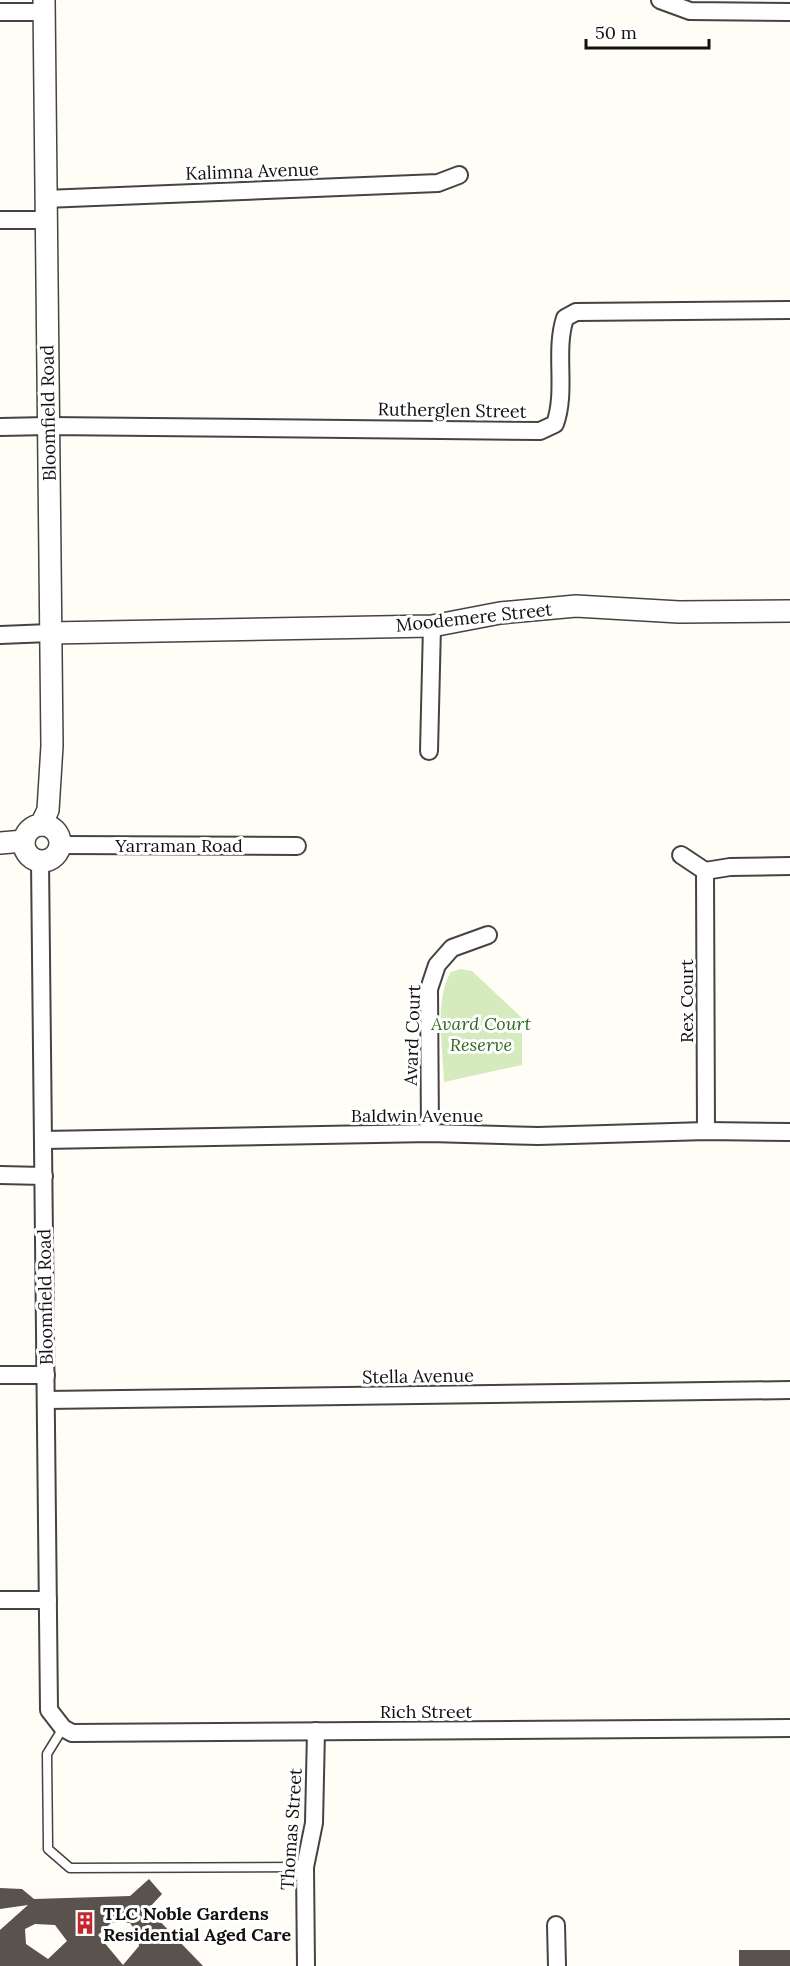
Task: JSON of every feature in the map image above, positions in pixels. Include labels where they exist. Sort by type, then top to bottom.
[{"type":"street","points":[[660,0],[690,11],[790,12]]},
{"type":"street","points":[[0,12],[44,6]]},
{"type":"street","name":"Bloomfield Road","points":[[41,825],[48,810],[52,746],[44,6]]},
{"type":"street","name":"Kalimna Avenue","points":[[45,199],[438,183],[459,176]]},
{"type":"street","points":[[0,220],[45,220]]},
{"type":"street","name":"Rutherglen Street","points":[[0,427],[540,430],[555,424],[561,408],[561,331],[565,318],[576,312],[790,310]]},
{"type":"street","name":"Moodemere Street","points":[[50,633],[432,626],[500,613],[576,606],[679,612],[790,610]]},
{"type":"street","points":[[429,752],[432,626]]},
{"type":"street","points":[[0,635],[50,633]]},
{"type":"street","points":[[41,825],[52,828],[59,838],[60,845],[51,858],[40,861],[30,857],[26,852],[24,841],[31,828],[41,825]]},
{"type":"street","points":[[0,843],[24,841]]},
{"type":"street","name":"Yarraman Road","points":[[60,845],[297,846]]},
{"type":"street","points":[[681,855],[705,871],[730,867],[790,866]]},
{"type":"street","name":"Bloomfield Road","points":[[40,861],[49,1710],[63,1728]]},
{"type":"street","name":"Rex Court","points":[[705,871],[706,1131]]},
{"type":"street","name":"Avard Court","points":[[430,1133],[429,989],[437,964],[452,948],[488,935]]},
{"type":"street","name":"Baldwin Avenue","points":[[43,1140],[430,1133],[538,1136],[706,1131],[790,1132]]},
{"type":"street","points":[[0,1175],[44,1176]]},
{"type":"street","points":[[0,1375],[46,1375]]},
{"type":"street","name":"Stella Avenue","points":[[46,1400],[790,1390]]},
{"type":"street","points":[[0,1600],[48,1600]]},
{"type":"street","name":"Rich Street","points":[[63,1728],[72,1733],[790,1728]]},
{"type":"street","name":"Thomas Street","points":[[306,1966],[305,1867],[314,1823],[315,1731]]},
{"type":"street","points":[[556,1925],[556,1966]]},
{"type":"lane","points":[[63,1728],[47,1754],[48,1849],[70,1868],[305,1867]]},
{"type":"green space","name":"Avard Court Reserve","points":[[461,969],[472,971],[522,1018],[522,1065],[444,1082],[441,1025],[443,996],[451,972]]},
{"type":"building","name":"TLC Noble Gardens Residential Aged Care","points":[[149,1879],[162,1894],[148,1909],[203,1966],[0,1966],[0,1930],[28,1905],[0,1909],[0,1888],[22,1889],[34,1899],[130,1896]],"holes":[[[111,1923],[130,1923],[138,1934],[139,1946],[123,1965],[98,1935]],[[35,1924],[55,1925],[67,1941],[48,1959],[26,1944],[25,1929]]]},
{"type":"building","points":[[739,1950],[790,1950],[790,1966],[739,1966]]},
{"type":"place","name":"TLC Noble Gardens Residential Aged Care","points":[[85,1923]]}]
